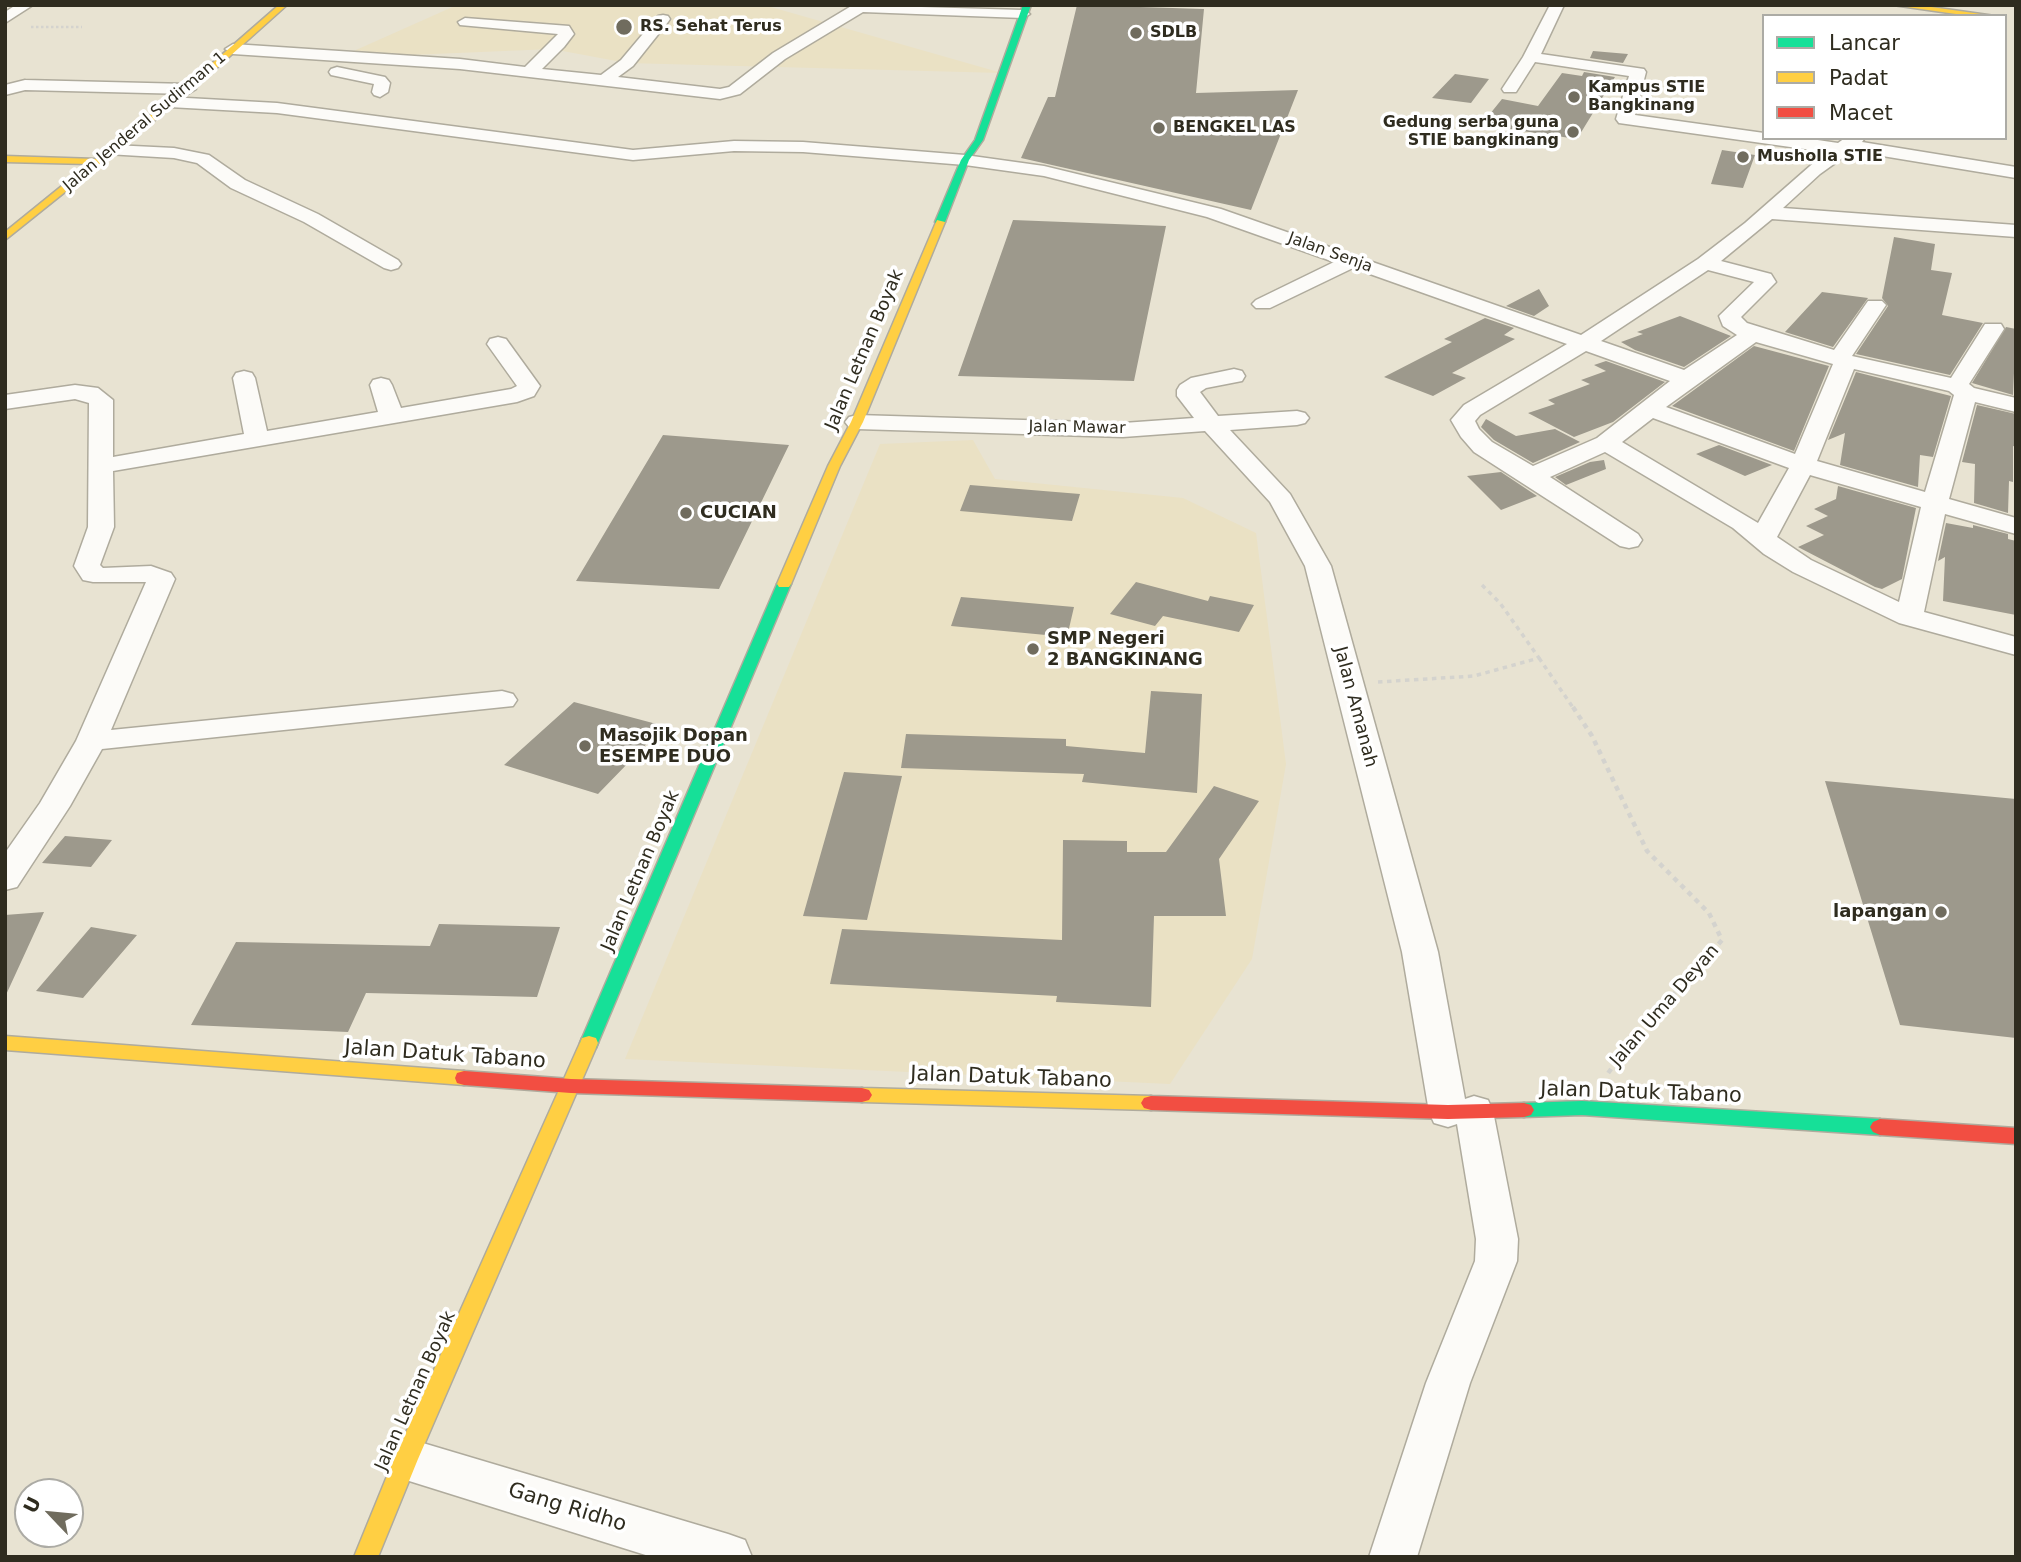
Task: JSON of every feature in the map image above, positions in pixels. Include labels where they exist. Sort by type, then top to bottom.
[{"type":"street","points":[[5,19],[26,5]]},
{"type":"street","name":"Jalan Jenderal Sudirman 1","points":[[5,237],[188,89],[284,5]]},
{"type":"street","points":[[1510,89],[1531,57],[1557,5]]},
{"type":"street","points":[[1896,5],[1925,12],[1958,14]]},
{"type":"street","points":[[233,49],[460,64],[606,79],[703,93],[728,93],[779,56],[856,8],[865,6],[1025,10]]},
{"type":"street","name":"Jalan Letnan Boyak","points":[[366,1557],[406,1459],[571,1086],[834,466],[857,422],[965,160],[979,140],[1025,10]]},
{"type":"street","points":[[606,79],[626,64],[663,19]]},
{"type":"street","points":[[465,22],[564,29],[566,34],[559,44],[529,72]]},
{"type":"street","points":[[1531,57],[1638,72],[1625,119],[1762,134]]},
{"type":"street","points":[[210,70],[237,70]]},
{"type":"street","points":[[304,71],[352,73],[373,77],[382,83],[380,92]]},
{"type":"street","points":[[5,90],[25,85],[188,89]]},
{"type":"street","name":"Jalan Senja","points":[[169,102],[276,108],[622,154],[747,146],[803,147],[965,160],[1044,171],[1178,203],[1326,251],[1687,379]]},
{"type":"street","points":[[1814,140],[2016,173]]},
{"type":"street","points":[[1629,541],[1532,476],[1483,447],[1469,432],[1463,420],[1472,410],[1550,365],[1705,263],[1768,213],[1814,170],[1850,144]]},
{"type":"street","points":[[5,159],[174,153],[203,159],[238,184],[311,218],[391,264]]},
{"type":"street","points":[[1768,213],[2016,231]]},
{"type":"street","points":[[1326,251],[1356,239]]},
{"type":"street","points":[[1263,304],[1352,261]]},
{"type":"street","points":[[1705,263],[1764,278],[1766,282],[1730,316],[1731,321],[1739,328],[1843,360],[2016,405]]},
{"type":"street","points":[[1763,538],[1803,465],[1843,360],[1875,306]]},
{"type":"street","points":[[1909,617],[1962,389],[1993,329]]},
{"type":"street","points":[[1532,476],[1606,443],[1687,379],[1753,334]]},
{"type":"street","points":[[102,466],[517,395],[526,391],[529,386],[498,344]]},
{"type":"street","name":"Jalan Amanah","points":[[1234,376],[1208,380],[1188,390],[1192,403],[1281,499],[1318,566],[1497,1239],[1496,1261],[1448,1383],[1393,1557]]},
{"type":"street","points":[[244,378],[257,440]]},
{"type":"street","points":[[381,385],[391,417]]},
{"type":"street","points":[[5,402],[75,392],[90,393],[101,400],[102,527],[87,560],[89,570],[103,576],[151,574],[161,579],[91,740],[54,806],[5,879]]},
{"type":"street","points":[[1648,408],[1803,465],[2016,526]]},
{"type":"street","name":"Jalan Mawar","points":[[857,422],[1097,430],[1297,418]]},
{"type":"street","points":[[1606,443],[1742,523],[1802,566],[1909,617],[2016,646]]},
{"type":"street","points":[[91,740],[502,700]]},
{"type":"street","name":"Jalan Datuk Tabano","points":[[5,1043],[571,1086],[1461,1111],[1582,1108],[2016,1136]]},
{"type":"street","name":"Gang Ridho","points":[[406,1459],[728,1557]]},
{"type":"path","points":[[23,27],[82,27]]},
{"type":"path","points":[[1349,684],[1474,676],[1539,658],[1500,603],[1480,583]]},
{"type":"path","name":"Jalan Uma Deyan","points":[[1539,658],[1592,736],[1647,850],[1709,913],[1722,940],[1630,1042],[1582,1108]]},
{"type":"shaded area","name":"RS. Sehat Terus","points":[[457,5],[764,5],[1002,73],[627,63],[552,49],[338,58]]},
{"type":"shaded area","name":"SMP Negeri 2 BANGKINANG","points":[[973,440],[995,479],[1183,498],[1256,533],[1286,764],[1252,959],[1170,1084],[625,1059],[880,444]]},
{"type":"building","name":"BENGKEL LAS","points":[[1077,5],[1204,9],[1196,93],[1298,90],[1251,210],[1021,158],[1048,97],[1055,97]]},
{"type":"building","points":[[1593,51],[1628,54],[1623,63],[1590,58]]},
{"type":"building","points":[[1584,72],[1615,77],[1577,139],[1481,125],[1502,99],[1538,106],[1562,73],[1582,76]]},
{"type":"building","points":[[1455,74],[1489,79],[1471,103],[1432,98]]},
{"type":"building","points":[[1722,150],[1755,155],[1743,188],[1711,184]]},
{"type":"building","points":[[1013,220],[1166,226],[1134,381],[958,376]]},
{"type":"building","points":[[1894,237],[1935,244],[1931,270],[1952,273],[1942,315],[1983,323],[1950,375],[1856,354],[1888,306],[1882,298]]},
{"type":"building","points":[[1539,289],[1549,306],[1534,316],[1506,306]]},
{"type":"building","points":[[1822,292],[1868,298],[1833,347],[1785,332]]},
{"type":"building","points":[[1680,316],[1731,336],[1684,367],[1635,350],[1621,342],[1643,334],[1637,332]]},
{"type":"building","points":[[1485,318],[1514,328],[1504,335],[1515,339],[1452,373],[1466,378],[1433,396],[1384,377],[1452,342],[1444,339]]},
{"type":"building","points":[[2006,327],[2016,329],[2013,395],[1972,383]]},
{"type":"building","points":[[1754,346],[1829,366],[1794,451],[1672,406]]},
{"type":"building","points":[[1606,361],[1665,382],[1613,422],[1574,437],[1528,413],[1555,404],[1548,400],[1590,384],[1581,380],[1606,371],[1594,365]]},
{"type":"building","points":[[1856,372],[1951,396],[1933,457],[1920,455],[1918,487],[1840,465],[1845,433],[1828,440]]},
{"type":"building","points":[[1977,405],[2016,414],[2016,447],[2013,446],[2013,482],[2009,481],[2008,513],[1974,503],[1975,464],[1962,462]]},
{"type":"building","points":[[1486,419],[1516,436],[1555,429],[1580,442],[1533,463],[1494,440],[1481,427]]},
{"type":"building","name":"CUCIAN","points":[[663,435],[789,445],[719,589],[576,581]]},
{"type":"building","points":[[1719,445],[1772,465],[1745,476],[1696,454]]},
{"type":"building","points":[[1604,460],[1606,469],[1566,485],[1555,477],[1590,462]]},
{"type":"building","points":[[1501,472],[1537,496],[1501,510],[1467,476]]},
{"type":"building","points":[[970,485],[1080,494],[1072,521],[960,511]]},
{"type":"building","points":[[1838,486],[1916,508],[1902,579],[1882,589],[1875,587],[1798,547],[1824,535],[1806,526],[1828,516],[1814,509],[1836,499]]},
{"type":"building","points":[[1946,523],[1973,528],[1973,525],[2008,534],[2008,539],[2016,541],[2016,615],[1943,601],[1945,557],[1938,561]]},
{"type":"building","points":[[1136,582],[1208,601],[1210,596],[1254,605],[1239,632],[1163,616],[1155,626],[1110,614]]},
{"type":"building","points":[[961,597],[1074,607],[1067,637],[951,626]]},
{"type":"building","points":[[1151,691],[1202,694],[1197,793],[1082,782],[1084,774],[901,768],[906,734],[1066,739],[1066,746],[1145,753]]},
{"type":"building","name":"Masojik Dopan ESEMPE DUO","points":[[574,702],[664,726],[598,794],[504,765]]},
{"type":"building","points":[[844,772],[902,776],[867,920],[803,916]]},
{"type":"building","name":"lapangan","points":[[1825,781],[2016,799],[2016,1038],[1900,1025]]},
{"type":"building","points":[[1214,786],[1259,801],[1219,859],[1226,916],[1154,916],[1151,1007],[1056,1002],[1057,996],[830,984],[842,929],[1062,940],[1063,840],[1127,841],[1127,852],[1166,852]]},
{"type":"building","points":[[65,836],[112,840],[91,867],[42,863]]},
{"type":"building","points":[[44,912],[5,997],[5,915]]},
{"type":"building","points":[[439,924],[560,927],[537,997],[366,993],[348,1032],[191,1025],[236,942],[430,946]]},
{"type":"building","points":[[91,927],[137,935],[83,998],[36,991]]},
{"type":"traffic: fast","points":[[940,222],[965,160],[979,140],[1027,5]]},
{"type":"traffic: fast","points":[[589,1043],[784,584]]},
{"type":"traffic: fast","points":[[1524,1110],[1582,1108],[1880,1127]]},
{"type":"traffic: slow","points":[[5,237],[188,89],[284,5]]},
{"type":"traffic: slow","points":[[1896,5],[1974,14]]},
{"type":"traffic: slow","points":[[5,159],[99,162]]},
{"type":"traffic: slow","points":[[784,584],[834,466],[857,422],[940,222]]},
{"type":"traffic: slow","points":[[5,1043],[464,1078]]},
{"type":"traffic: slow","points":[[366,1557],[406,1459],[589,1043]]},
{"type":"traffic: slow","points":[[862,1095],[1151,1103]]},
{"type":"traffic: jam","points":[[464,1078],[571,1086],[862,1095]]},
{"type":"traffic: jam","points":[[1151,1103],[1448,1112],[1524,1110]]},
{"type":"traffic: jam","points":[[1880,1127],[2016,1136]]},
{"type":"place","name":"RS. Sehat Terus","points":[[624,27]]},
{"type":"place","name":"SDLB","points":[[1136,33]]},
{"type":"place","name":"Kampus STIE Bangkinang","points":[[1574,97]]},
{"type":"place","name":"BENGKEL LAS","points":[[1159,128]]},
{"type":"place","name":"Gedung serba guna STIE bangkinang","points":[[1573,132]]},
{"type":"place","name":"Musholla STIE","points":[[1743,157]]},
{"type":"place","name":"CUCIAN","points":[[686,513]]},
{"type":"place","name":"SMP Negeri 2 BANGKINANG","points":[[1033,649]]},
{"type":"place","name":"Masojik Dopan ESEMPE DUO","points":[[585,746]]},
{"type":"place","name":"lapangan","points":[[1941,912]]}]
